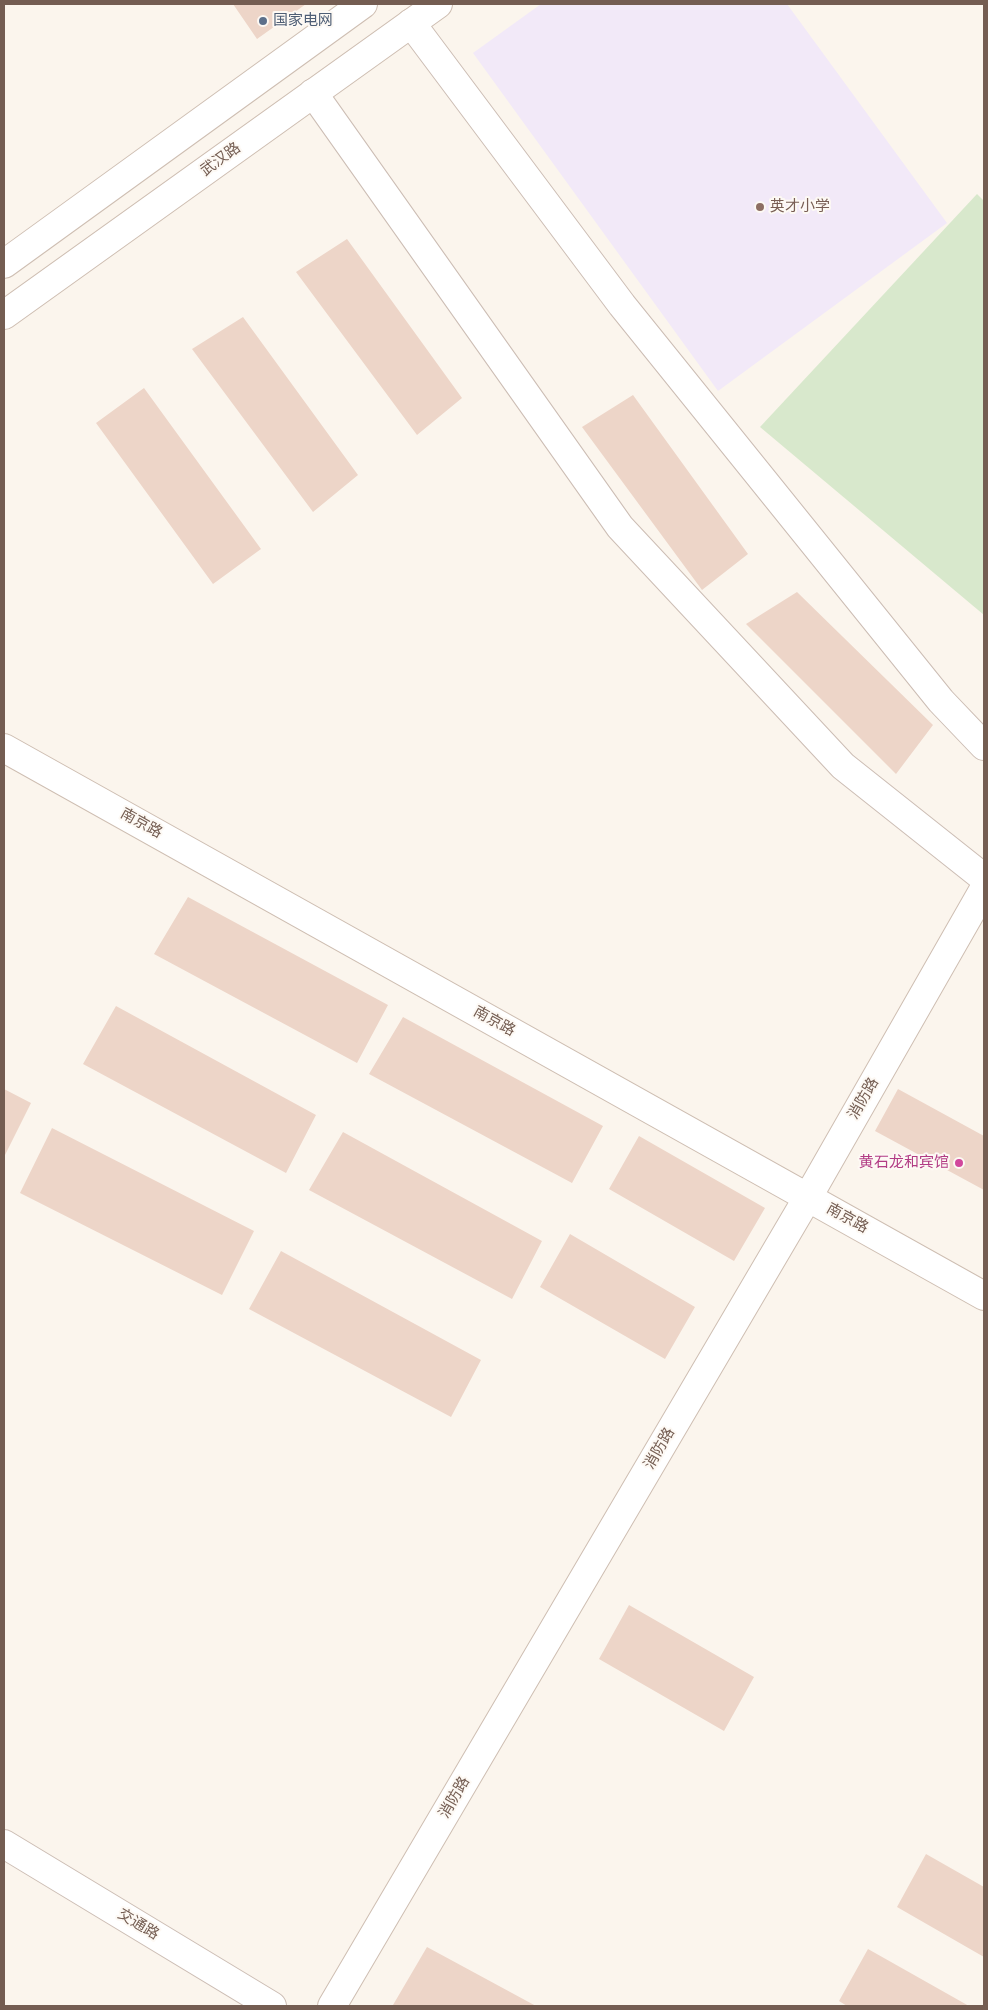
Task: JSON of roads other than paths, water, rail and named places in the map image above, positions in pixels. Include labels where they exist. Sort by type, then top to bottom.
[{"type":"street","points":[[4,264],[363,4]]},
{"type":"street","name":"武汉路","points":[[4,315],[438,4]]},
{"type":"street","points":[[411,23],[622,305],[941,701],[984,746]]},
{"type":"street","points":[[313,93],[620,527],[843,766],[984,878]]},
{"type":"street","name":"南京路","points":[[4,748],[984,1296]]},
{"type":"street","name":"消防路","points":[[332,2006],[808,1197],[984,888]]},
{"type":"street","name":"交通路","points":[[4,1844],[272,2006]]},
{"type":"place","name":"国家电网","points":[[263,21]]},
{"type":"place","name":"英才小学","points":[[760,207]]},
{"type":"place","name":"黄石龙和宾馆","points":[[959,1163]]}]
